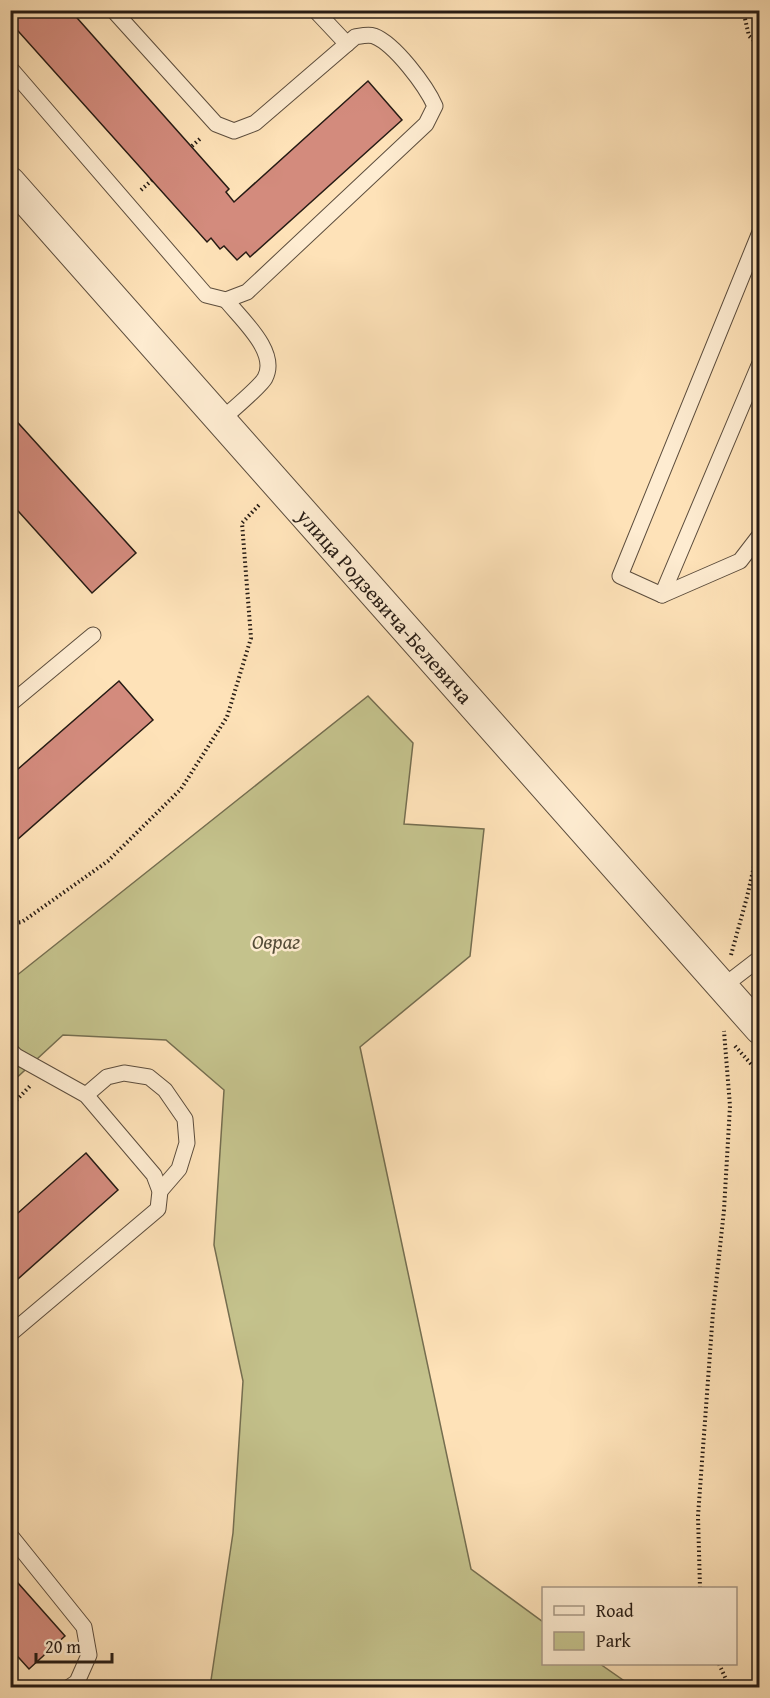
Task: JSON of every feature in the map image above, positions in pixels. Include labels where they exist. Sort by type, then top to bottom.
[{"type":"street","name":"улица Родзевича-Белевича","points":[[10,182],[759,1029]]},
{"type":"lane","points":[[10,68],[206,295],[225,300],[248,292],[426,124],[435,106],[428,90],[388,44],[371,35],[355,37],[255,123],[234,131],[216,124],[113,10]]},
{"type":"lane","points":[[315,10],[346,44]]},
{"type":"lane","points":[[759,232],[620,576],[662,595],[740,561],[759,535]]},
{"type":"lane","points":[[221,420],[264,379],[269,362],[263,346],[225,300]]},
{"type":"lane","points":[[662,595],[759,363]]},
{"type":"lane","points":[[10,704],[93,635]]},
{"type":"lane","points":[[721,988],[759,958]]},
{"type":"lane","points":[[10,1050],[16,1056],[86,1095],[154,1175],[160,1191],[158,1209],[10,1334]]},
{"type":"lane","points":[[86,1095],[107,1077],[124,1073],[149,1077],[165,1089],[185,1119],[187,1143],[179,1169],[160,1191]]},
{"type":"lane","points":[[10,1535],[84,1627],[89,1655],[77,1682],[68,1688]]},
{"type":"path","points":[[743,10],[749,36],[759,46]]},
{"type":"path","points":[[10,34],[16,29]]},
{"type":"path","points":[[10,924],[22,922],[108,861],[181,789],[227,717],[251,638],[242,523],[259,505],[251,496]]},
{"type":"path","points":[[700,1587],[698,1516],[713,1312],[724,1210],[730,1106],[721,988],[747,897],[759,840]]},
{"type":"path","points":[[10,1107],[43,1071]]},
{"type":"path","points":[[719,1665],[730,1688]]},
{"type":"green space","name":"Овраг","points":[[368,696],[413,743],[404,824],[484,829],[470,956],[360,1047],[471,1569],[542,1621],[542,1665],[601,1665],[633,1687],[210,1687],[233,1533],[243,1381],[214,1245],[224,1090],[166,1040],[63,1035],[11,1083],[11,980]]},
{"type":"building","points":[[10,10],[70,10],[229,189],[226,192],[234,202],[368,81],[402,120],[250,257],[246,252],[237,260],[224,246],[220,249],[211,238],[207,242],[10,22]]},
{"type":"building","points":[[10,414],[136,553],[92,593],[10,502]]},
{"type":"building","points":[[119,681],[153,720],[10,846],[10,776]]},
{"type":"building","points":[[86,1153],[118,1190],[10,1286],[10,1220]]},
{"type":"building","points":[[10,1574],[65,1636],[29,1669],[10,1648]]}]
